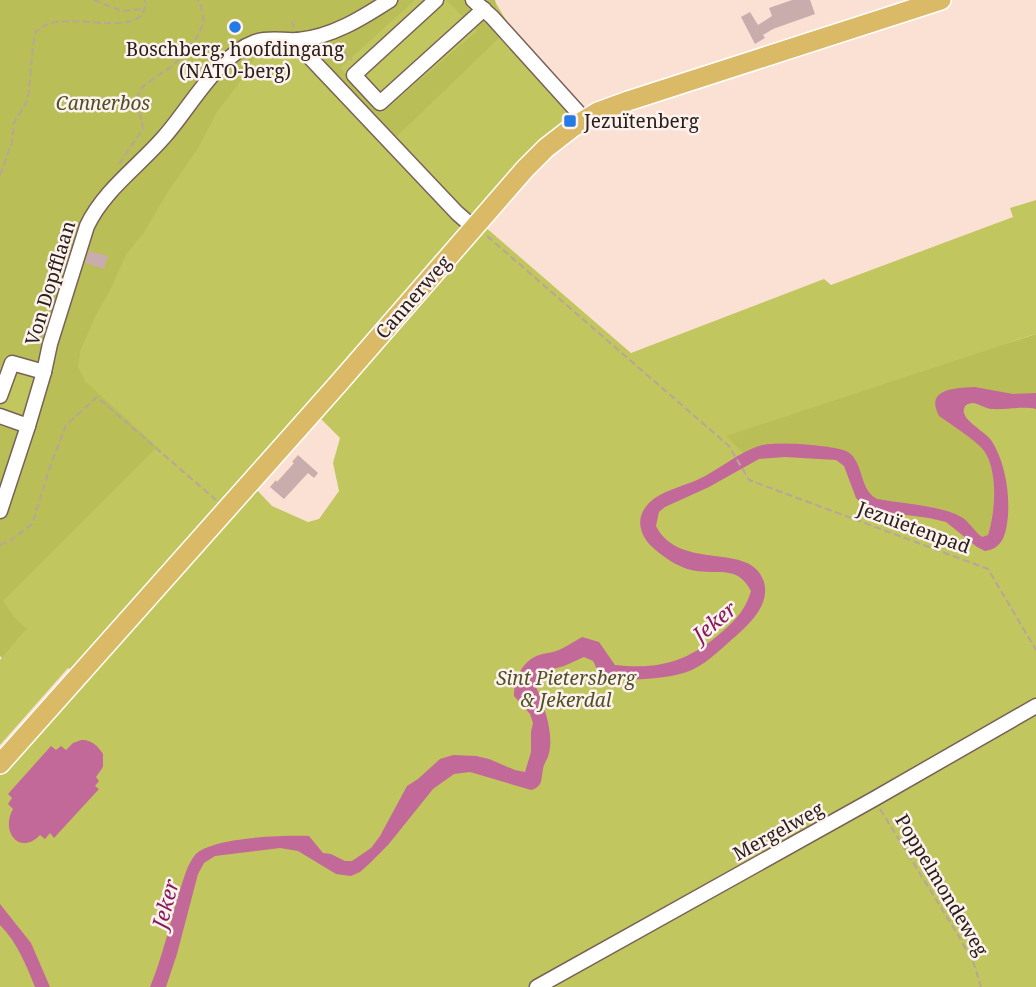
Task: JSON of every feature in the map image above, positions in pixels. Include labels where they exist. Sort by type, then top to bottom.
[{"type":"main road","name":"Cannerweg","points":[[0,764],[474,227],[561,136],[598,112],[628,101],[942,0]]},
{"type":"street","name":"Von Dopfflaan","points":[[0,511],[87,226],[95,211],[164,137],[210,77],[239,51],[256,42],[318,36],[352,24],[390,0]]},
{"type":"street","points":[[436,0],[354,75],[380,103],[478,4],[585,120]]},
{"type":"street","points":[[297,40],[299,46],[457,213],[474,227]]},
{"type":"street","points":[[0,396],[12,363],[44,372]]},
{"type":"street","points":[[0,416],[28,426]]},
{"type":"street","name":"Mergelweg","points":[[537,987],[1036,706]]},
{"type":"path","points":[[94,0],[122,11],[145,9]]},
{"type":"path","points":[[0,175],[12,142],[13,122],[27,102],[36,31],[46,24],[60,21],[130,21],[141,15],[145,9],[145,0]]},
{"type":"path","points":[[120,163],[143,129],[136,100],[140,89],[173,66],[197,37],[204,22],[200,1]]},
{"type":"path","points":[[338,46],[349,58]]},
{"type":"path","name":"Jezuïetenpad","points":[[474,227],[482,231],[729,446],[749,480],[988,569],[1036,650]]},
{"type":"path","points":[[0,545],[32,524],[66,425],[97,397],[227,508]]},
{"type":"path","name":"Poppelmondeweg","points":[[874,799],[958,935],[974,964],[981,987]]},
{"type":"green space","name":"Sint Pietersberg & Jekerdal","points":[[0,0],[494,0],[512,30],[584,111],[484,226],[631,353],[824,279],[831,285],[1013,217],[1010,208],[1036,200],[1036,334],[1004,344],[1036,335],[1036,987],[0,987],[0,752],[71,670],[68,668],[0,745],[0,660],[26,630],[0,606]],"holes":[[[318,416],[340,438],[333,463],[339,491],[319,519],[308,522],[272,506],[255,488]]]},
{"type":"green space","name":"Cannerbos","points":[[0,0],[415,0],[340,68],[382,113],[477,31],[446,0],[495,0],[501,36],[389,144],[295,48],[254,59],[217,112],[198,148],[143,234],[127,253],[81,349],[78,367],[85,381],[157,447],[3,601],[27,629],[2,658],[0,425],[18,431],[38,366],[5,355],[0,370]]},
{"type":"green space","points":[[1036,334],[1036,393],[1013,394],[975,387],[939,416],[973,440],[988,457],[993,479],[993,503],[988,535],[983,538],[963,518],[945,510],[877,499],[869,492],[856,461],[843,450],[781,443],[765,444],[743,453],[726,436]]},
{"type":"shaded area","points":[[975,387],[1013,394],[1036,393],[1036,409],[992,409],[972,403],[964,409],[966,417],[991,440],[1004,470],[1008,492],[1007,524],[1003,538],[994,548],[985,551],[977,547],[946,522],[868,510],[856,498],[844,466],[836,460],[785,457],[759,459],[709,487],[665,507],[659,512],[656,526],[667,540],[681,549],[730,558],[757,569],[764,582],[764,600],[742,631],[700,666],[671,676],[610,681],[601,677],[593,661],[584,657],[546,671],[536,687],[547,720],[550,745],[538,787],[531,790],[470,772],[454,774],[433,789],[388,845],[369,864],[351,876],[336,874],[298,851],[280,848],[215,856],[204,863],[198,874],[166,987],[150,987],[186,872],[195,855],[204,849],[249,838],[309,836],[323,853],[352,861],[371,848],[380,836],[407,786],[440,759],[453,755],[476,756],[525,772],[531,752],[533,723],[530,714],[514,696],[514,690],[520,671],[533,658],[559,650],[582,637],[599,642],[615,665],[660,664],[698,650],[728,627],[744,608],[751,591],[745,582],[732,574],[687,569],[678,565],[647,541],[640,520],[646,506],[659,495],[697,480],[762,445],[817,445],[851,454],[866,487],[877,499],[955,514],[963,518],[982,537],[988,535],[994,494],[990,463],[983,450],[972,439],[939,416],[936,407],[936,400],[945,391]]},
{"type":"shaded area","points":[[81,740],[94,744],[103,754],[103,767],[96,777],[99,781],[95,786],[99,789],[54,838],[50,833],[45,839],[40,835],[33,841],[19,842],[14,838],[9,826],[13,809],[8,804],[12,798],[8,794],[51,746],[56,750],[61,746],[66,750]]},
{"type":"shaded area","points":[[0,904],[31,943],[50,987],[35,987],[16,946],[0,925]]},
{"type":"building","points":[[792,0],[810,0],[815,14],[773,29],[755,44],[741,17],[750,12],[758,25],[772,16],[769,8]]},
{"type":"building","points":[[89,251],[108,256],[104,269],[85,263]]},
{"type":"building","points":[[298,455],[318,473],[314,478],[308,473],[284,499],[270,487],[294,463],[292,462]]},
{"type":"place","name":"Boschberg, hoofdingang (NATO-berg)","points":[[235,27]]},
{"type":"place","name":"Jezuïtenberg","points":[[570,121]]},
{"type":"water label","name":"Jeker","points":[[715,622]]},
{"type":"water label","name":"Jeker","points":[[166,904]]}]
